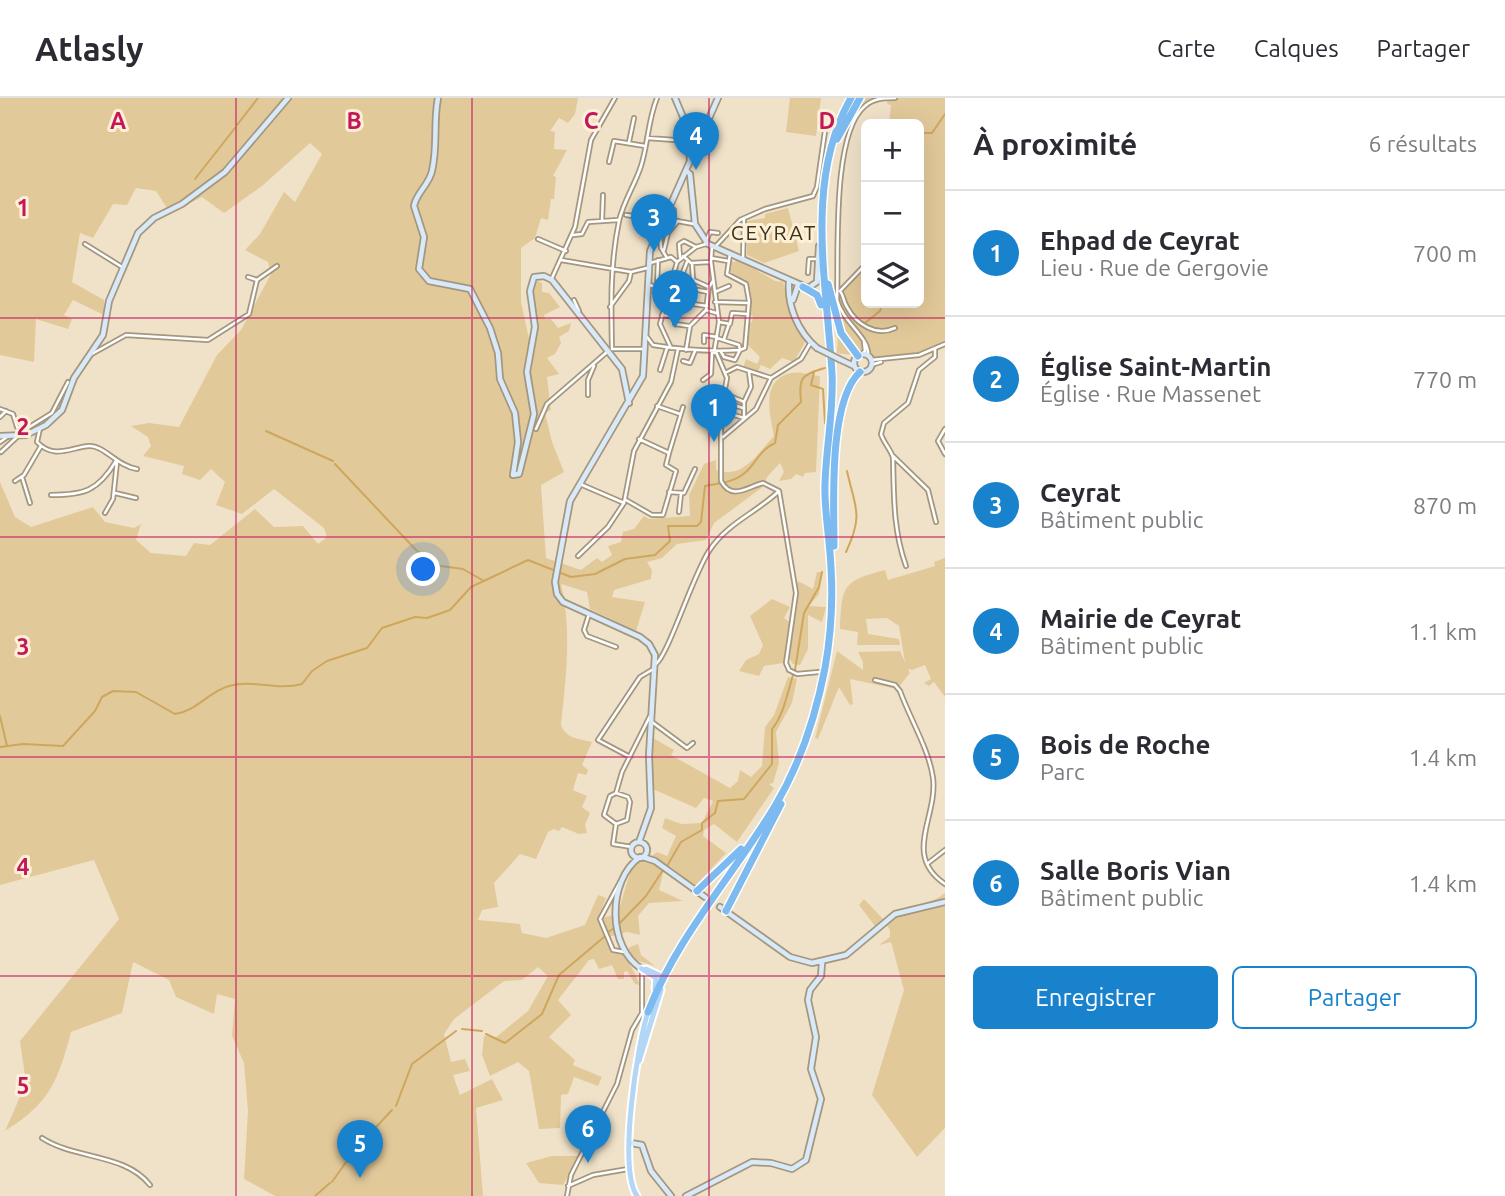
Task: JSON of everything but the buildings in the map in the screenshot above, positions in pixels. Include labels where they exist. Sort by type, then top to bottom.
[{"type":"highway","points":[[834,547],[829,485],[836,372],[828,284],[829,195],[837,138],[855,98]]},
{"type":"highway","points":[[820,200],[830,151],[855,98]]},
{"type":"highway","points":[[660,994],[689,937],[779,804],[814,716],[829,641],[832,590],[825,485],[833,400],[823,251],[830,151]]},
{"type":"highway","points":[[817,282],[817,295],[827,336]]},
{"type":"highway","points":[[723,909],[807,747],[828,674],[835,613],[835,458],[846,398],[858,362],[841,333],[828,284]]},
{"type":"highway","points":[[801,286],[817,295]]},
{"type":"highway","points":[[697,891],[739,851],[779,804]]},
{"type":"highway","points":[[648,1012],[686,935],[779,804]]},
{"type":"main road","points":[[634,1091],[639,1060],[663,977],[642,969]]},
{"type":"main road","points":[[638,1196],[631,1184],[629,1169],[635,1064],[657,981],[642,969]]},
{"type":"street","points":[[24,433],[40,428],[62,410],[74,378],[103,335],[109,301],[132,244],[144,226],[182,204],[225,172],[288,98]]},
{"type":"street","points":[[438,98],[434,121],[437,152],[431,176],[414,206],[424,237],[419,269],[429,281],[470,289],[490,328],[498,353],[500,379],[516,420],[518,442],[512,472],[516,477],[534,414],[527,372],[535,327],[530,284],[538,276],[552,280],[608,350],[622,369],[626,391],[632,399]]},
{"type":"street","points":[[552,280],[573,235],[591,140],[615,98]]},
{"type":"street","points":[[608,350],[612,269],[619,220],[641,166],[657,98]]},
{"type":"street","points":[[675,98],[686,121],[690,161]]},
{"type":"street","points":[[628,871],[642,857],[651,808],[650,719],[656,666],[654,651],[647,642],[563,601],[557,594],[555,582],[568,507],[632,399],[645,370],[647,266],[658,230],[718,98]]},
{"type":"street","points":[[858,362],[867,371],[870,360],[868,345],[844,318],[839,293],[840,187],[846,141],[857,115],[872,100],[895,98]]},
{"type":"street","points":[[629,143],[634,118]]},
{"type":"street","points":[[813,196],[818,181],[825,131]]},
{"type":"street","points":[[646,138],[689,141]]},
{"type":"street","points":[[610,162],[613,141],[645,146]]},
{"type":"street","points":[[660,370],[669,348],[660,324],[677,262],[696,247],[710,245],[724,237],[744,219],[813,196],[820,200],[817,282],[811,288],[801,286],[710,245],[695,224],[690,174],[686,170]]},
{"type":"street","points":[[602,222],[603,195]]},
{"type":"street","points":[[664,250],[668,233],[676,221],[674,211]]},
{"type":"street","points":[[626,215],[695,224]]},
{"type":"street","points":[[743,260],[744,219]]},
{"type":"street","points":[[573,235],[582,234],[589,222],[619,220]]},
{"type":"street","points":[[658,230],[661,248],[669,258],[677,262]]},
{"type":"street","points":[[704,380],[711,374],[719,322],[710,245],[710,232],[718,233]]},
{"type":"street","points":[[538,239],[566,251]]},
{"type":"street","points":[[696,247],[684,240],[679,244],[681,257],[692,263],[711,260],[729,262]]},
{"type":"street","points":[[85,244],[122,267]]},
{"type":"street","points":[[647,337],[653,345],[695,351],[714,353],[745,348],[749,303],[746,284],[727,274],[730,254]]},
{"type":"street","points":[[561,260],[631,272],[669,258]]},
{"type":"street","points":[[808,273],[809,259],[819,259]]},
{"type":"street","points":[[646,285],[657,287],[658,260]]},
{"type":"street","points":[[687,262],[680,281],[686,285],[694,280]]},
{"type":"street","points":[[692,263],[694,280]]},
{"type":"street","points":[[90,355],[126,335],[208,340],[249,314],[257,280],[277,267]]},
{"type":"street","points":[[839,293],[861,269]]},
{"type":"street","points":[[610,307],[620,298],[631,272]]},
{"type":"street","points":[[674,274],[681,276]]},
{"type":"street","points":[[248,278],[257,280]]},
{"type":"street","points":[[694,280],[709,287]]},
{"type":"street","points":[[686,349],[690,326],[706,308],[709,287],[713,281]]},
{"type":"street","points":[[789,281],[798,325],[817,348],[839,359],[858,362],[887,360],[935,349],[945,344]]},
{"type":"street","points":[[715,292],[729,285]]},
{"type":"street","points":[[793,310],[801,286]]},
{"type":"street","points":[[690,326],[675,324],[680,305],[687,301],[693,289],[708,292]]},
{"type":"street","points":[[685,291],[684,297],[687,301],[716,313]]},
{"type":"street","points":[[839,293],[845,305],[865,327],[878,332],[895,328]]},
{"type":"street","points":[[574,300],[579,317]]},
{"type":"street","points":[[715,302],[749,303]]},
{"type":"street","points":[[724,340],[732,313],[748,314]]},
{"type":"street","points":[[662,315],[676,317]]},
{"type":"street","points":[[719,322],[729,324]]},
{"type":"street","points":[[704,342],[704,335],[739,345],[740,350],[735,360],[721,352]]},
{"type":"street","points":[[858,362],[866,348],[863,339]]},
{"type":"street","points":[[723,438],[763,397],[771,378],[801,359],[811,342]]},
{"type":"street","points":[[536,429],[547,404],[608,350],[647,349]]},
{"type":"street","points":[[578,556],[608,527],[625,501],[628,474],[639,439],[671,382],[678,349]]},
{"type":"street","points":[[935,349],[935,356],[915,375],[905,407],[882,426],[882,438],[893,456],[928,490],[936,522]]},
{"type":"street","points":[[683,361],[690,363],[695,351]]},
{"type":"street","points":[[714,353],[725,373],[720,481],[737,493],[764,483],[779,491]]},
{"type":"street","points":[[588,395],[589,377],[595,362]]},
{"type":"street","points":[[725,373],[737,367],[771,378]]},
{"type":"street","points":[[744,418],[744,402],[751,387],[749,372]]},
{"type":"street","points":[[1,452],[17,437],[52,413],[68,382]]},
{"type":"street","points":[[626,391],[632,399]]},
{"type":"street","points":[[725,394],[744,402]]},
{"type":"street","points":[[723,402],[744,409]]},
{"type":"street","points":[[657,406],[681,414]]},
{"type":"street","points":[[580,484],[625,501],[652,515],[663,515],[676,471],[666,466],[683,407]]},
{"type":"street","points":[[0,409],[15,416],[16,425],[24,433]]},
{"type":"street","points":[[0,417],[6,411]]},
{"type":"street","points":[[722,411],[744,418]]},
{"type":"street","points":[[40,428],[37,442],[41,446],[67,451],[90,446],[137,469]]},
{"type":"street","points":[[945,429],[938,440],[945,454]]},
{"type":"street","points":[[0,436],[17,437]]},
{"type":"street","points":[[0,442],[7,437]]},
{"type":"street","points":[[639,439],[669,453]]},
{"type":"street","points":[[15,481],[22,477],[41,446]]},
{"type":"street","points":[[893,456],[892,501],[897,541],[906,566]]},
{"type":"street","points":[[105,513],[115,493],[113,480],[116,461]]},
{"type":"street","points":[[51,495],[79,495],[106,478],[116,461]]},
{"type":"street","points":[[679,512],[681,494],[695,470]]},
{"type":"street","points":[[22,477],[30,503]]},
{"type":"street","points":[[630,757],[598,740],[640,677],[656,666],[708,552],[724,531],[758,510],[779,491]]},
{"type":"street","points":[[779,491],[796,593],[786,663],[789,670],[797,674],[819,672]]},
{"type":"street","points":[[669,492],[681,494]]},
{"type":"street","points":[[115,493],[136,498]]},
{"type":"street","points":[[589,614],[584,630],[587,636],[616,648]]},
{"type":"street","points":[[875,680],[895,685],[900,691],[931,768],[934,782],[923,855],[934,877],[944,883]]},
{"type":"street","points":[[650,719],[687,748],[693,743]]},
{"type":"street","points":[[616,793],[628,797],[630,802],[627,820],[616,824],[607,820],[604,814],[610,796],[616,793],[630,757],[650,719]]},
{"type":"street","points":[[616,824],[613,844],[655,861]]},
{"type":"street","points":[[632,850],[643,845]]},
{"type":"street","points":[[643,845],[655,861],[705,897]]},
{"type":"street","points":[[624,952],[613,950],[600,919],[606,903],[628,871],[632,850]]},
{"type":"street","points":[[927,864],[945,850]]},
{"type":"street","points":[[567,1196],[571,1175],[617,1084],[632,1030],[642,1013],[642,969],[624,952],[617,933],[616,911],[625,877]]},
{"type":"street","points":[[723,909],[790,957],[802,962],[822,963],[846,955],[895,914],[942,903]]},
{"type":"street","points":[[687,1196],[752,1162],[771,1163],[792,1169],[806,1160],[821,1099],[811,1069],[816,1037],[807,1000],[810,990],[821,976],[822,963]]},
{"type":"street","points":[[42,1138],[58,1149],[118,1162],[139,1173],[150,1185]]},
{"type":"street","points":[[631,1143],[642,1145],[651,1171],[671,1196]]},
{"type":"street","points":[[568,1186],[593,1175],[629,1169]]},
{"type":"shaded area","points":[[0,98],[578,98],[575,114],[568,123],[559,118],[550,131],[555,132],[554,149],[567,150],[553,176],[556,177],[554,199],[551,199],[548,220],[541,218],[535,238],[521,248],[521,302],[531,348],[532,279],[542,283],[542,292],[549,293],[560,307],[544,315],[545,319],[551,319],[558,328],[571,323],[569,331],[559,337],[561,343],[555,354],[547,358],[559,374],[547,377],[551,410],[545,413],[552,442],[564,472],[541,485],[546,558],[581,570],[597,558],[602,562],[612,555],[608,546],[621,542],[623,532],[634,529],[644,516],[649,519],[690,516],[689,495],[704,464],[716,460],[716,470],[726,472],[742,468],[756,457],[774,436],[769,399],[775,383],[791,373],[820,376],[816,472],[805,473],[803,477],[796,474],[791,479],[779,481],[784,472],[780,463],[767,477],[764,486],[714,523],[706,540],[677,544],[662,558],[647,562],[652,570],[651,579],[614,590],[612,597],[645,602],[636,631],[590,609],[587,592],[561,584],[567,637],[561,725],[570,736],[592,742],[582,765],[588,770],[586,775],[578,773],[573,790],[587,796],[582,807],[590,813],[585,825],[587,833],[579,834],[562,827],[559,831],[554,829],[548,832],[536,859],[520,854],[494,883],[498,907],[482,910],[478,920],[520,924],[522,933],[546,938],[585,925],[598,895],[606,898],[597,920],[618,913],[631,869],[639,860],[646,860],[657,852],[667,856],[676,836],[662,828],[665,818],[681,824],[702,823],[713,801],[704,798],[696,808],[648,787],[646,763],[653,738],[674,750],[671,755],[730,788],[738,781],[740,770],[751,777],[762,766],[765,727],[774,715],[788,677],[797,679],[792,703],[776,732],[779,763],[773,783],[769,784],[774,788],[737,842],[714,824],[704,830],[703,836],[726,853],[695,886],[671,867],[663,873],[659,890],[683,901],[649,903],[638,916],[640,935],[627,932],[605,938],[612,953],[623,955],[630,947],[638,944],[641,955],[655,966],[636,960],[630,964],[640,985],[635,984],[627,971],[624,972],[624,979],[618,979],[612,965],[599,969],[594,959],[589,960],[558,1000],[571,1015],[549,1037],[575,1060],[573,1065],[602,1077],[598,1086],[574,1077],[568,1094],[561,1095],[560,1128],[539,1129],[529,1071],[518,1062],[490,1076],[482,1055],[484,1036],[496,1037],[528,1011],[548,976],[538,967],[522,980],[504,981],[454,1019],[444,1034],[451,1062],[465,1059],[470,1071],[453,1075],[460,1095],[492,1079],[503,1100],[476,1108],[483,1196],[275,1196],[244,1179],[248,1111],[244,1063],[232,1036],[235,999],[217,994],[214,1014],[176,997],[169,980],[133,962],[122,1013],[71,1032],[62,1064],[50,1089],[32,1111],[5,1131],[26,1083],[20,1041],[119,919],[94,860],[0,885],[0,482],[15,517],[31,527],[93,507],[105,522],[134,528],[141,524],[136,540],[151,553],[186,556],[194,543],[210,545],[255,509],[274,527],[303,526],[318,544],[327,537],[324,528],[274,489],[242,514],[216,505],[225,482],[211,469],[200,480],[182,474],[184,466],[143,456],[151,446],[148,437],[131,426],[149,423],[179,427],[217,355],[241,330],[271,274],[268,262],[245,250],[260,234],[284,192],[295,202],[322,154],[310,143],[262,186],[224,213],[202,197],[170,213],[156,191],[136,188],[127,205],[113,204],[93,238],[80,233],[72,282],[104,300],[104,315],[73,300],[64,315],[72,319],[68,329],[36,319],[34,362],[0,355]]},
{"type":"shaded area","points":[[790,98],[821,98],[816,136],[786,132]]},
{"type":"shaded area","points":[[862,98],[945,98],[945,341],[932,348],[892,357],[837,353],[840,295],[861,271],[861,308],[924,308],[924,119],[890,119],[891,105],[887,104],[888,100],[870,100],[851,119],[840,143],[847,123]]},
{"type":"shaded area","points":[[788,208],[799,251],[764,263],[747,255],[747,221],[765,218],[765,214]]},
{"type":"shaded area","points":[[736,258],[775,281],[783,282],[797,327],[806,340],[794,362],[782,358],[770,369],[761,365],[757,373],[743,368],[746,359],[757,364],[760,357],[747,344],[748,323],[752,322],[753,316],[748,314],[750,301],[746,283],[729,270],[730,261],[735,262]]},
{"type":"shaded area","points":[[945,558],[945,697],[934,682],[929,686],[924,683],[931,679],[925,665],[912,670],[906,668],[899,626],[887,618],[866,619],[868,634],[899,639],[900,645],[857,645],[858,632],[840,629],[844,594],[852,582],[885,570],[888,580],[935,566],[934,562]]},
{"type":"shaded area","points":[[817,572],[822,572],[819,594],[809,606],[826,607],[822,622],[808,615],[808,649],[800,665],[793,664],[789,658],[783,663],[764,666],[759,676],[739,671],[746,660],[759,654],[763,645],[750,616],[772,599],[790,607],[784,618],[791,623],[798,581],[813,589]]},
{"type":"shaded area","points":[[837,651],[863,670],[863,662],[858,652],[900,651],[910,673],[897,689],[850,679],[853,704],[850,705],[839,687],[818,739],[815,738]]},
{"type":"shaded area","points":[[945,893],[945,1128],[917,1157],[872,1095],[904,990],[891,942],[879,945],[890,937],[890,930],[883,920],[875,926],[859,905],[864,899],[883,919],[930,902]]},
{"type":"shaded area","points":[[552,1156],[580,1156],[563,1185],[539,1183],[526,1163]]},
{"type":"waterway","points":[[237,125],[258,98]]},
{"type":"waterway","points":[[924,133],[932,133],[945,114]]},
{"type":"waterway","points":[[195,179],[235,128]]},
{"type":"waterway","points":[[865,323],[881,308]]},
{"type":"waterway","points":[[0,747],[23,744],[63,746],[95,711],[102,697],[113,691],[136,692],[175,714],[190,709],[229,686],[302,684],[312,671],[327,661],[367,648],[382,628],[415,617],[427,618],[450,610],[471,587],[528,560],[571,577],[595,574],[625,559],[655,555],[670,541],[668,526],[697,526],[701,522],[705,486],[727,482],[742,475],[775,443],[778,425],[801,402],[800,388],[803,379],[810,373],[825,368]]},
{"type":"waterway","points":[[814,372],[811,385],[823,389],[825,423]]},
{"type":"waterway","points":[[266,431],[333,461]]},
{"type":"waterway","points":[[335,464],[416,550],[441,566],[463,569],[484,581]]},
{"type":"waterway","points":[[846,552],[856,519],[847,471]]},
{"type":"waterway","points":[[795,670],[804,613],[819,587],[822,572]]},
{"type":"waterway","points":[[667,866],[681,842],[702,830],[702,823],[715,813],[718,801],[744,799],[772,764],[772,729],[782,711],[793,675]]},
{"type":"waterway","points":[[0,716],[7,746]]},
{"type":"waterway","points":[[619,924],[646,896],[663,870]]},
{"type":"waterway","points":[[607,933],[614,928]]},
{"type":"waterway","points":[[486,1034],[505,1043],[542,1014],[559,975],[604,937]]},
{"type":"waterway","points":[[462,1029],[482,1031]]},
{"type":"waterway","points":[[396,1106],[412,1064],[456,1031]]},
{"type":"waterway","points":[[362,1142],[392,1110]]},
{"type":"waterway","points":[[355,1150],[359,1145]]},
{"type":"waterway","points":[[350,1155],[353,1152]]},
{"type":"waterway","points":[[332,1182],[349,1158]]},
{"type":"waterway","points":[[315,1196],[330,1183]]},
{"type":"place","name":"Mairie de Ceyrat","points":[[696,170]]},
{"type":"place","name":"Ceyrat","points":[[654,252]]},
{"type":"place","name":"Église Saint-Martin","points":[[675,328]]},
{"type":"place","name":"Ehpad de Ceyrat","points":[[714,442]]},
{"type":"place","name":"Salle Boris Vian","points":[[588,1163]]},
{"type":"place","name":"Bois de Roche","points":[[360,1178]]},
{"type":"district","name":"CEYRAT","points":[[774,232]]}]
